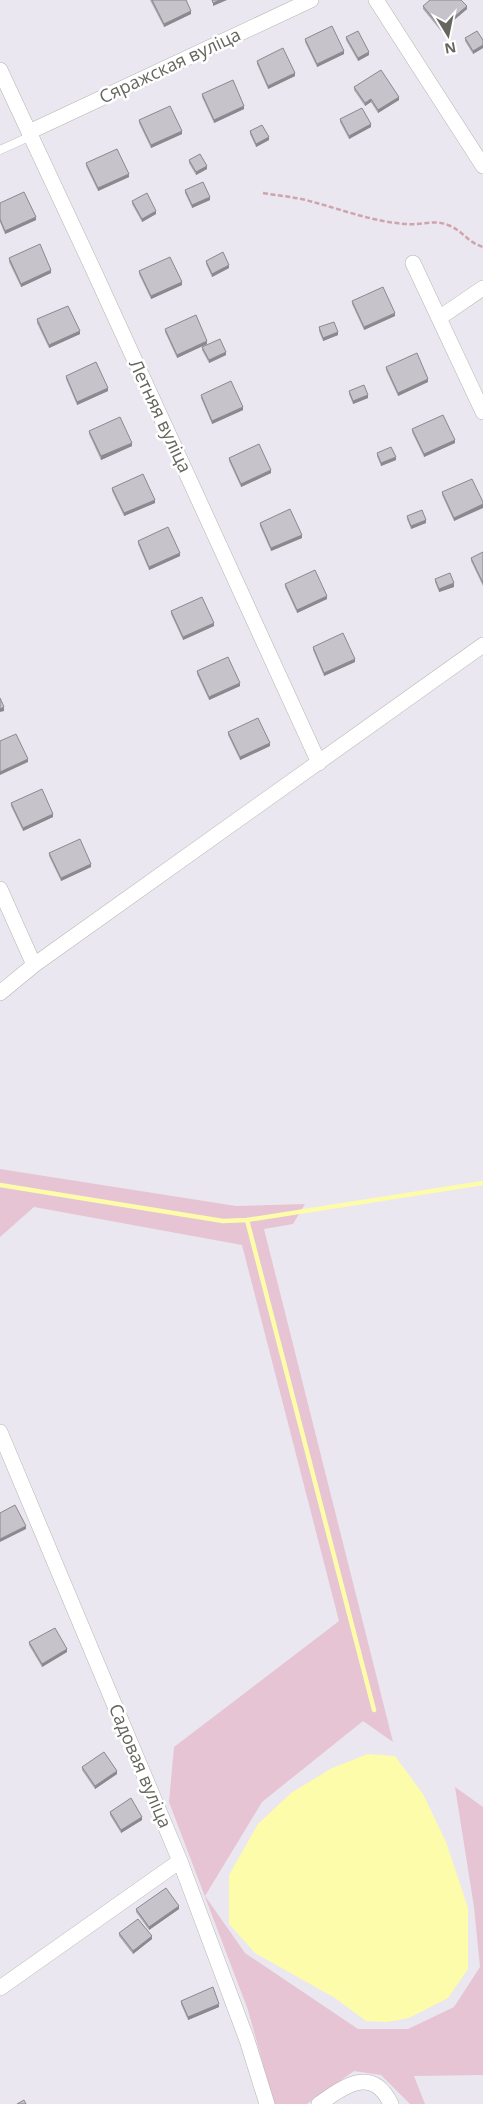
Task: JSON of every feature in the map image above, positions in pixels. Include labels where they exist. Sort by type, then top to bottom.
[{"type":"street","name":"Сяражская вуліца","points":[[30,134],[312,0]]},
{"type":"street","points":[[376,0],[483,166]]},
{"type":"street","name":"Летняя вуліца","points":[[0,70],[319,763]]},
{"type":"street","points":[[413,263],[483,412]]},
{"type":"street","points":[[439,318],[483,288]]},
{"type":"street","points":[[0,993],[34,965],[483,646]]},
{"type":"street","points":[[0,889],[34,965]]},
{"type":"street","name":"Садовая вуліца","points":[[0,1432],[180,1861],[247,2040],[267,2104]]},
{"type":"street","points":[[0,1988],[180,1861]]},
{"type":"street","points":[[319,2104],[352,2083],[367,2082],[377,2084],[386,2094],[391,2104]]},
{"type":"lane","points":[[0,150],[30,134]]},
{"type":"path","points":[[263,193],[311,201],[336,209],[407,225],[434,221],[448,225],[470,242],[483,247]]},
{"type":"shaded area","points":[[0,1169],[236,1206],[305,1204],[293,1224],[264,1229],[393,1742],[363,1721],[262,1802],[205,1896],[245,1953],[358,2029],[408,2029],[454,2007],[480,1967],[474,1907],[455,1787],[483,1807],[483,2075],[414,2076],[425,2104],[410,2104],[381,2075],[354,2071],[307,2104],[274,2104],[248,2010],[169,1802],[174,1747],[339,1621],[242,1245],[34,1207],[0,1237]]},
{"type":"shaded area","points":[[368,1754],[395,1756],[423,1794],[446,1842],[468,1908],[468,1969],[448,1998],[409,2018],[387,2022],[366,2021],[335,1998],[255,1953],[229,1924],[229,1875],[258,1824],[291,1793],[332,1768]]},
{"type":"building","points":[[152,0],[186,0],[191,11],[164,24]]},
{"type":"building","points":[[430,0],[461,0],[467,6],[441,28],[423,6]]},
{"type":"building","points":[[332,26],[344,51],[317,64],[305,39]]},
{"type":"building","points":[[358,31],[369,52],[358,58],[346,37]]},
{"type":"building","points":[[477,31],[483,40],[483,45],[473,51],[465,38]]},
{"type":"building","points":[[283,48],[295,73],[268,86],[257,61]]},
{"type":"building","points":[[381,70],[399,97],[378,110],[371,99],[365,103],[354,87]]},
{"type":"building","points":[[233,80],[244,106],[214,120],[202,94]]},
{"type":"building","points":[[170,106],[182,131],[151,145],[139,120]]},
{"type":"building","points":[[362,108],[371,124],[349,136],[340,119]]},
{"type":"building","points":[[262,125],[269,137],[256,144],[250,131]]},
{"type":"building","points":[[117,149],[129,174],[98,188],[86,163]]},
{"type":"building","points":[[200,154],[207,166],[196,172],[189,160]]},
{"type":"building","points":[[203,182],[210,197],[192,205],[185,190]]},
{"type":"building","points":[[24,192],[36,217],[5,231],[0,219],[0,203]]},
{"type":"building","points":[[147,193],[156,211],[142,219],[132,201]]},
{"type":"building","points":[[40,244],[51,270],[21,284],[9,258]]},
{"type":"building","points":[[223,252],[229,265],[212,274],[206,261]]},
{"type":"building","points":[[170,257],[182,282],[151,296],[139,271]]},
{"type":"building","points":[[383,287],[395,313],[364,327],[352,301]]},
{"type":"building","points":[[68,306],[80,331],[49,345],[37,319]]},
{"type":"building","points":[[196,315],[207,341],[177,355],[165,329]]},
{"type":"building","points":[[334,322],[338,332],[323,338],[319,327]]},
{"type":"building","points":[[220,339],[226,352],[209,360],[202,347]]},
{"type":"building","points":[[417,353],[428,379],[398,393],[386,367]]},
{"type":"building","points":[[96,362],[108,388],[77,402],[66,376]]},
{"type":"building","points":[[231,381],[243,407],[212,421],[201,395]]},
{"type":"building","points":[[364,385],[368,395],[353,401],[349,391]]},
{"type":"building","points":[[443,415],[455,440],[424,454],[412,429]]},
{"type":"building","points":[[120,417],[132,443],[101,456],[89,431]]},
{"type":"building","points":[[259,444],[271,470],[241,484],[229,458]]},
{"type":"building","points":[[391,447],[396,457],[381,463],[377,453]]},
{"type":"building","points":[[143,474],[155,500],[124,513],[112,488]]},
{"type":"building","points":[[472,479],[483,504],[454,518],[442,492]]},
{"type":"building","points":[[290,509],[302,535],[271,548],[260,523]]},
{"type":"building","points":[[422,510],[426,520],[411,526],[407,516]]},
{"type":"building","points":[[168,527],[180,553],[149,567],[138,541]]},
{"type":"building","points":[[483,552],[483,583],[471,558]]},
{"type":"building","points":[[315,570],[327,596],[297,610],[285,584]]},
{"type":"building","points":[[450,573],[454,583],[439,589],[435,579]]},
{"type":"building","points":[[202,597],[214,623],[183,637],[171,611]]},
{"type":"building","points":[[343,633],[355,659],[324,673],[313,647]]},
{"type":"building","points":[[228,657],[240,683],[209,697],[197,671]]},
{"type":"building","points":[[0,698],[4,707],[0,709]]},
{"type":"building","points":[[258,718],[270,743],[240,757],[228,732]]},
{"type":"building","points":[[16,734],[28,759],[0,772],[0,741]]},
{"type":"building","points":[[42,789],[53,814],[23,828],[11,803]]},
{"type":"building","points":[[80,839],[91,864],[61,878],[49,853]]},
{"type":"building","points":[[15,1505],[26,1526],[0,1539],[0,1513]]},
{"type":"building","points":[[55,1628],[67,1649],[42,1664],[29,1642]]},
{"type":"building","points":[[104,1752],[117,1771],[95,1786],[82,1767]]},
{"type":"building","points":[[131,1798],[142,1817],[121,1830],[110,1812]]},
{"type":"building","points":[[166,1888],[179,1906],[149,1927],[136,1909]]},
{"type":"building","points":[[138,1919],[152,1936],[133,1951],[119,1933]]},
{"type":"building","points":[[213,1987],[219,2004],[188,2017],[181,2001]]},
{"type":"building","points":[[24,2100],[26,2104],[17,2104]]},
{"type":"waterway","points":[[0,1185],[223,1221],[247,1220],[483,1183]]},
{"type":"waterway","points":[[247,1220],[374,1710]]}]
